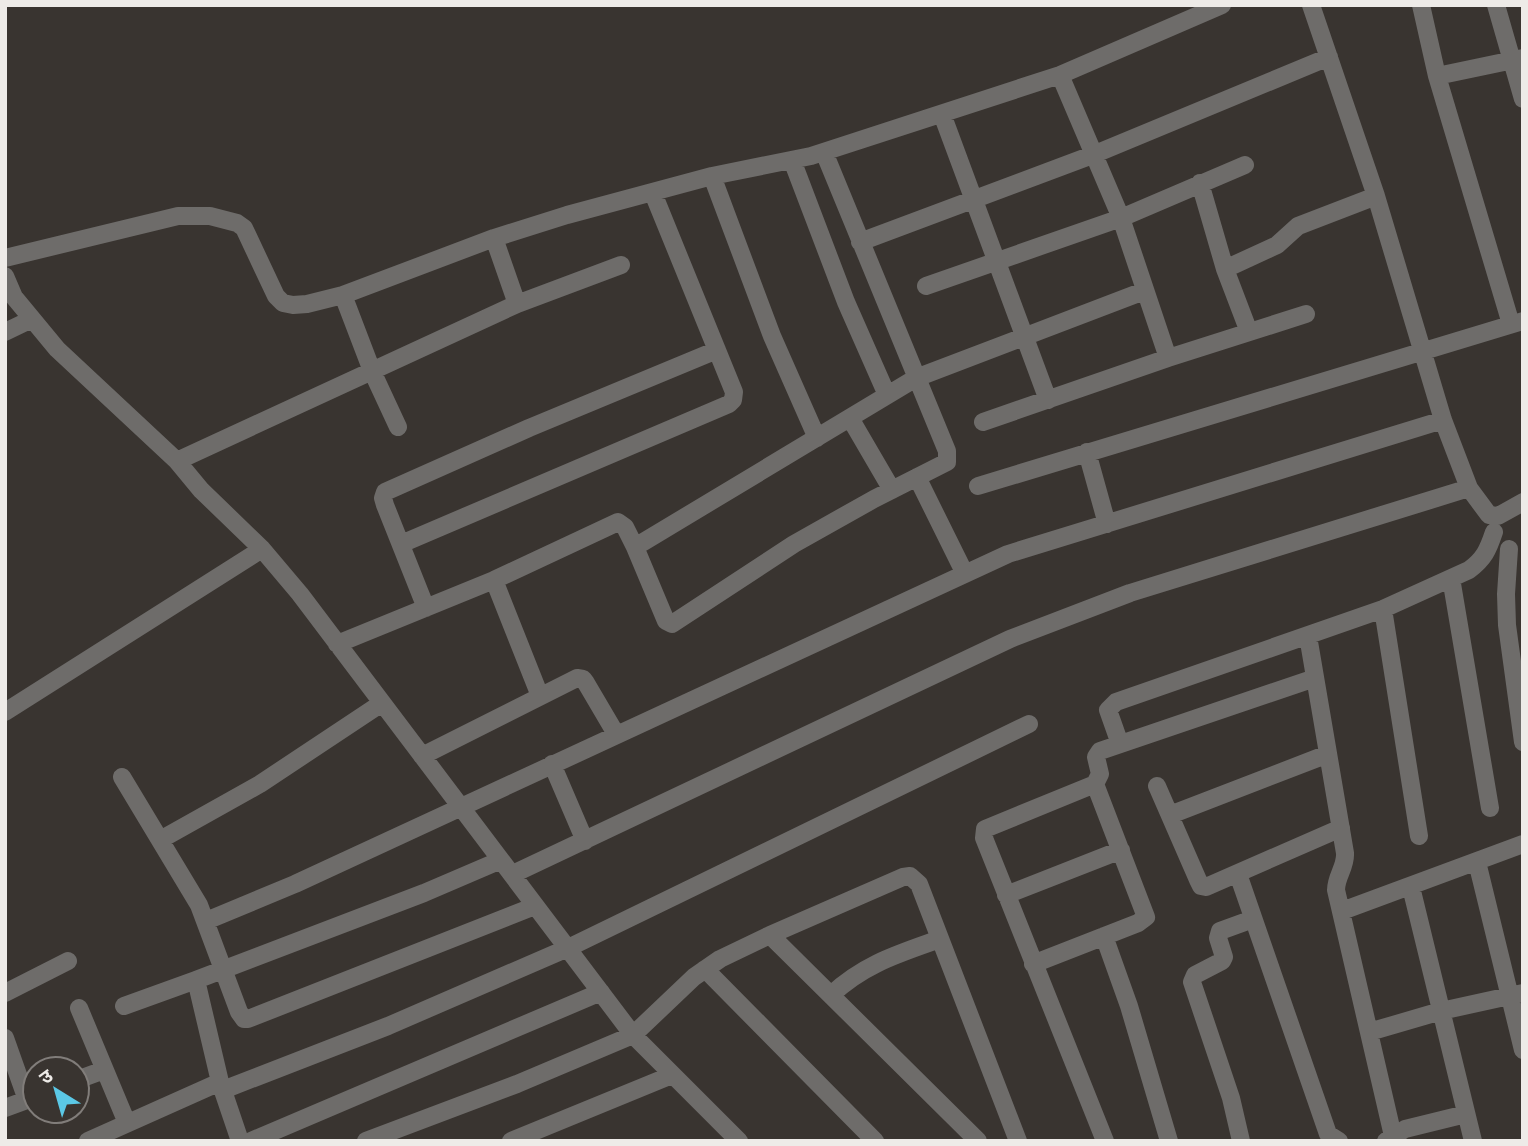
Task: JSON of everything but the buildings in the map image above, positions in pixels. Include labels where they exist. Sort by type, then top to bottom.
[{"type":"street","points":[[5,258],[178,216],[211,216],[237,223],[244,228],[271,288],[283,303],[307,304],[343,295],[494,238],[567,215],[712,176],[824,152],[942,114],[1060,75],[1222,5]]},
{"type":"street","points":[[1311,5],[1376,196],[1443,420],[1469,488],[1500,542],[1516,554],[1506,594],[1507,625],[1523,742]]},
{"type":"street","points":[[978,486],[1517,322],[1437,76],[1420,5]]},
{"type":"street","points":[[1496,5],[1517,60],[1523,99]]},
{"type":"street","points":[[860,242],[1095,154],[1329,57]]},
{"type":"street","points":[[1437,76],[1517,60]]},
{"type":"street","points":[[1060,75],[1121,218],[1168,358]]},
{"type":"street","points":[[942,114],[1048,400]]},
{"type":"street","points":[[337,644],[494,580],[618,522],[625,527],[635,547],[666,621],[673,624],[794,544],[947,462],[948,457],[824,152]]},
{"type":"street","points":[[793,160],[846,302],[887,395]]},
{"type":"street","points":[[926,286],[1121,218],[1245,165]]},
{"type":"street","points":[[712,176],[772,336],[817,438]]},
{"type":"street","points":[[1200,183],[1225,269],[1249,332]]},
{"type":"street","points":[[401,544],[733,400],[734,392],[653,193]]},
{"type":"street","points":[[1225,269],[1277,245],[1298,226],[1376,196]]},
{"type":"street","points":[[494,238],[517,304]]},
{"type":"street","points":[[177,461],[517,304],[621,265]]},
{"type":"street","points":[[5,276],[14,297],[57,349],[177,461],[201,490],[262,549],[300,593],[633,1035],[739,1141]]},
{"type":"street","points":[[635,547],[916,378],[1144,291]]},
{"type":"street","points":[[343,295],[372,371],[398,427]]},
{"type":"street","points":[[983,422],[1306,314]]},
{"type":"street","points":[[5,332],[32,319]]},
{"type":"street","points":[[426,608],[383,498],[389,489],[717,350]]},
{"type":"street","points":[[850,418],[892,490]]},
{"type":"street","points":[[206,922],[295,884],[1008,554],[1443,420]]},
{"type":"street","points":[[1087,452],[1107,524]]},
{"type":"street","points":[[918,477],[965,574]]},
{"type":"street","points":[[124,1006],[411,898],[585,841],[1010,639],[1130,593],[1469,488]]},
{"type":"street","points":[[1120,744],[1109,717],[1110,706],[1383,609],[1451,578],[1481,561],[1488,551],[1491,524],[1498,516],[1523,502]]},
{"type":"street","points":[[5,712],[262,549]]},
{"type":"street","points":[[1451,578],[1490,808]]},
{"type":"street","points":[[494,580],[540,696]]},
{"type":"street","points":[[1383,609],[1419,836]]},
{"type":"street","points":[[1308,636],[1345,860],[1336,881],[1336,890],[1390,1138],[1405,1129],[1466,1114]]},
{"type":"street","points":[[1104,1141],[984,838],[985,829],[1095,784],[1100,774],[1097,753],[1315,678]]},
{"type":"street","points":[[422,756],[572,679],[583,679],[616,734]]},
{"type":"street","points":[[160,840],[260,785],[382,703]]},
{"type":"street","points":[[88,1141],[222,1086],[388,1026],[568,948],[1029,724]]},
{"type":"street","points":[[1170,815],[1328,754]]},
{"type":"street","points":[[552,764],[585,841]]},
{"type":"street","points":[[122,777],[192,890],[240,1016],[248,1019],[535,906]]},
{"type":"street","points":[[1034,964],[1143,921],[1146,917],[1095,784]]},
{"type":"street","points":[[1157,786],[1201,886],[1212,885],[1341,828]]},
{"type":"street","points":[[1342,911],[1523,844]]},
{"type":"street","points":[[1006,895],[1121,850]]},
{"type":"street","points":[[1477,862],[1516,994],[1523,1050]]},
{"type":"street","points":[[1238,874],[1328,1134],[1339,1141]]},
{"type":"street","points":[[366,1141],[517,1084],[633,1035],[705,968],[770,935],[910,876],[919,884],[1018,1141]]},
{"type":"street","points":[[1411,887],[1473,1141]]},
{"type":"street","points":[[1241,1141],[1231,1098],[1192,982],[1195,975],[1222,961],[1224,957],[1218,938],[1220,931],[1253,919]]},
{"type":"street","points":[[770,935],[978,1141]]},
{"type":"street","points":[[1104,936],[1129,1006],[1169,1141]]},
{"type":"street","points":[[831,995],[847,980],[875,962],[940,939]]},
{"type":"street","points":[[5,993],[68,961]]},
{"type":"street","points":[[705,968],[875,1141]]},
{"type":"street","points":[[195,980],[222,1086],[240,1141]]},
{"type":"street","points":[[251,1141],[601,992]]},
{"type":"street","points":[[1369,1032],[1516,994]]},
{"type":"street","points":[[79,1008],[127,1123]]},
{"type":"street","points":[[5,1038],[21,1075]]},
{"type":"street","points":[[91,1075],[104,1070]]},
{"type":"street","points":[[511,1141],[672,1075]]}]
